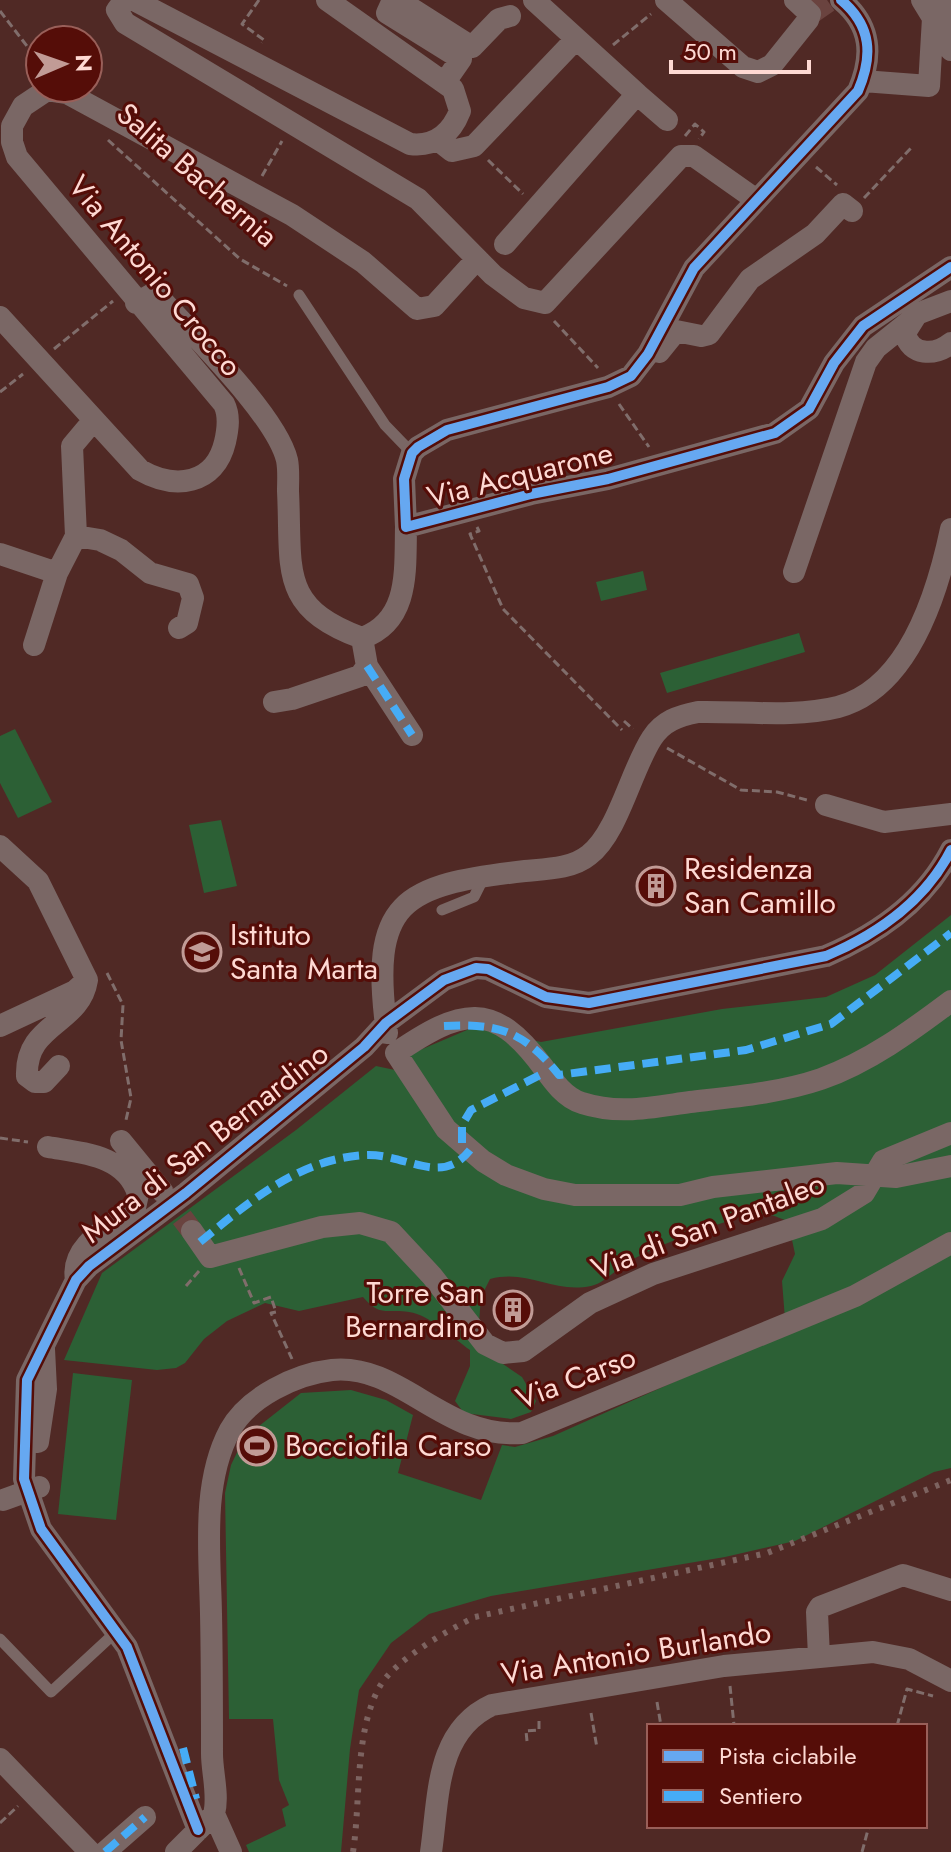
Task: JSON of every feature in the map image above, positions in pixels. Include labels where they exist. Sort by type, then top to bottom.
[{"type":"street","points":[[125,0],[117,10],[125,23],[418,199],[477,259],[524,298],[538,304],[545,303],[586,263],[651,186],[686,154],[698,158],[755,199]]},
{"type":"street","points":[[134,0],[410,144],[429,145],[438,140],[449,130],[460,111],[456,93],[445,82],[327,0]]},
{"type":"street","points":[[445,82],[461,59],[387,13],[395,0],[472,47],[499,19],[510,16]]},
{"type":"street","points":[[534,0],[667,120]]},
{"type":"street","points":[[663,3],[743,67],[758,72],[772,65],[808,20],[810,14],[795,0]]},
{"type":"street","points":[[841,0],[862,24],[866,35],[869,64],[863,81],[929,86],[933,18],[922,0]]},
{"type":"street","points":[[940,0],[951,50]]},
{"type":"street","points":[[438,140],[452,151],[474,146],[576,39]]},
{"type":"street","name":"Via Acquarone","points":[[863,81],[843,111],[755,199],[694,268],[648,354],[631,376],[608,387],[447,430],[412,453],[404,479],[406,527],[531,494],[608,479],[775,433],[809,409],[834,363],[863,326],[951,267]]},
{"type":"street","name":"Via Antonio Crocco","points":[[0,317],[132,464],[160,479],[183,483],[195,480],[206,474],[221,456],[228,424],[224,404],[131,297],[14,150],[11,135],[15,119],[28,100],[41,92],[60,91],[252,193]]},
{"type":"street","points":[[505,244],[637,94]]},
{"type":"street","points":[[252,193],[363,262],[417,309],[434,306],[477,259]]},
{"type":"street","name":"Via Acquarone","points":[[648,354],[656,354],[666,348],[676,331],[701,336],[709,334],[750,279],[778,262],[843,204],[852,203]]},
{"type":"street","points":[[779,279],[829,227],[823,225]]},
{"type":"street","points":[[131,297],[154,293],[159,297],[259,410],[287,460],[294,583],[305,606],[319,620],[362,638],[378,633],[399,610],[405,574],[406,527]]},
{"type":"street","points":[[794,572],[866,362],[883,342],[930,306],[951,301]]},
{"type":"street","points":[[911,320],[905,339],[916,349],[936,353],[951,343]]},
{"type":"street","points":[[34,645],[57,573],[76,536],[72,446],[93,421]]},
{"type":"street","points":[[951,529],[928,617],[891,670],[877,684],[841,706],[807,711],[698,712],[669,721],[657,731],[641,754],[604,837],[588,856],[554,868],[484,876],[424,890],[399,911],[384,945],[386,1023],[396,1053],[446,1129],[483,1161],[506,1175],[544,1189],[575,1195],[638,1197],[680,1195],[713,1187],[837,1173],[896,1177],[951,1166]]},
{"type":"street","points":[[76,536],[100,540],[121,550],[150,573],[188,584],[193,598],[187,623],[179,628]]},
{"type":"street","points":[[0,554],[57,573]]},
{"type":"street","points":[[362,638],[367,666],[412,735]]},
{"type":"street","points":[[274,702],[360,676],[367,666]]},
{"type":"street","points":[[826,805],[884,822],[951,814]]},
{"type":"street","points":[[0,846],[38,881],[87,980],[84,997],[36,1041],[26,1058],[27,1076],[35,1082],[44,1082],[59,1066]]},
{"type":"street","name":"Mura di San Bernardino","points":[[198,1830],[118,1630],[41,1529],[24,1479],[27,1380],[76,1280],[364,1047],[386,1023],[444,980],[476,968],[488,969],[546,997],[589,1003],[826,956],[857,943],[901,912],[926,889],[951,850]]},
{"type":"street","points":[[0,1026],[75,991],[87,980]]},
{"type":"street","points":[[396,1053],[444,1026],[473,1015],[483,1016],[525,1043],[560,1089],[578,1103],[611,1110],[651,1109],[741,1097],[820,1080],[909,1033],[951,1001]]},
{"type":"street","points":[[871,1176],[883,1161],[951,1133]]},
{"type":"street","points":[[116,1165],[121,1141],[162,1191]]},
{"type":"street","points":[[48,1147],[100,1156],[116,1165],[136,1188],[135,1208],[80,1250],[75,1264],[76,1280]]},
{"type":"street","name":"Via di San Pantaleo","points":[[232,1252],[322,1227],[360,1223],[391,1232],[432,1276],[485,1344],[503,1353],[523,1351],[590,1303],[653,1274],[822,1219],[864,1193],[871,1176]]},
{"type":"street","points":[[192,1231],[210,1257],[232,1252]]},
{"type":"street","name":"Via Carso","points":[[214,1814],[211,1515],[216,1473],[225,1442],[237,1419],[257,1402],[300,1377],[331,1370],[370,1373],[463,1425],[491,1433],[522,1433],[562,1420],[843,1301],[951,1243]]},
{"type":"street","points":[[1,1500],[39,1487],[39,1423],[46,1389],[44,1348]]},
{"type":"street","points":[[819,1657],[817,1612],[820,1607],[903,1575],[951,1590]]},
{"type":"street","name":"Via Antonio Burlando","points":[[431,1852],[446,1753],[458,1731],[475,1713],[492,1705],[728,1666],[819,1657],[894,1654],[946,1678]]},
{"type":"street","points":[[0,1759],[90,1852]]},
{"type":"street","points":[[176,1852],[214,1814],[231,1852]]},
{"type":"street","points":[[105,1852],[145,1817]]},
{"type":"lane","points":[[299,295],[385,425],[412,453]]},
{"type":"lane","points":[[442,910],[474,897],[484,876]]},
{"type":"lane","points":[[0,1639],[51,1692],[118,1630]]},
{"type":"path","points":[[258,47],[264,40],[242,24],[259,0]]},
{"type":"path","points":[[598,58],[663,3]]},
{"type":"path","points":[[0,11],[24,42]]},
{"type":"path","points":[[667,120],[685,136],[695,124],[704,132],[686,154]]},
{"type":"path","points":[[252,193],[292,124]]},
{"type":"path","points":[[474,146],[537,208]]},
{"type":"path","points":[[801,154],[852,203],[911,148]]},
{"type":"path","points":[[0,392],[131,297]]},
{"type":"path","points":[[538,304],[598,368],[579,377],[584,392]]},
{"type":"path","points":[[608,387],[652,452]]},
{"type":"path","points":[[470,534],[503,609],[622,730],[626,727],[622,723],[624,721]]},
{"type":"path","points":[[658,742],[741,790],[777,792],[826,805]]},
{"type":"path","points":[[0,1138],[48,1147]]},
{"type":"path","points":[[232,1252],[254,1303],[271,1297],[276,1312],[271,1313],[300,1377]]},
{"type":"path","points":[[728,1666],[734,1724]]},
{"type":"path","points":[[898,1724],[907,1689],[935,1696],[946,1678]]},
{"type":"path","points":[[657,1702],[661,1724]]},
{"type":"path","points":[[591,1713],[597,1748]]},
{"type":"path","points":[[527,1741],[526,1731],[539,1730],[539,1720]]},
{"type":"path","points":[[0,1823],[33,1793]]},
{"type":"path","points":[[862,1852],[868,1828]]},
{"type":"green space","points":[[643,571],[647,590],[601,601],[596,582]]},
{"type":"green space","points":[[799,633],[805,652],[667,693],[660,673]]},
{"type":"green space","points":[[15,729],[52,802],[18,818],[0,783],[0,736]]},
{"type":"green space","points":[[221,820],[237,886],[204,893],[189,825]]},
{"type":"green space","points":[[951,915],[951,1468],[934,1472],[795,1541],[725,1557],[491,1596],[429,1614],[391,1643],[359,1690],[350,1749],[341,1852],[249,1852],[246,1845],[286,1826],[282,1809],[289,1805],[279,1780],[273,1719],[229,1719],[225,1493],[231,1465],[244,1438],[301,1393],[351,1390],[386,1400],[413,1415],[398,1473],[481,1500],[502,1445],[515,1447],[553,1436],[786,1332],[782,1281],[795,1254],[788,1221],[765,1214],[717,1225],[644,1254],[591,1286],[565,1287],[517,1277],[490,1279],[481,1297],[479,1323],[500,1362],[522,1377],[536,1401],[531,1412],[511,1419],[464,1413],[455,1401],[470,1366],[470,1350],[417,1314],[380,1310],[363,1297],[299,1311],[265,1303],[227,1321],[204,1339],[185,1363],[176,1368],[157,1370],[64,1360],[102,1273],[296,1130],[376,1066],[395,1070],[413,1053],[474,1027],[541,1042],[722,1009],[826,997],[875,975]]},
{"type":"green space","points":[[73,1373],[132,1380],[116,1520],[58,1514]]},
{"type":"tunnel","points":[[810,14],[830,0]]},
{"type":"tunnel","points":[[162,1191],[192,1231]]},
{"type":"railway","points":[[353,1852],[362,1745],[372,1704],[387,1676],[437,1638],[475,1617],[767,1553],[951,1480]]},
{"type":"marked path","points":[[367,666],[412,735]]},
{"type":"marked path","points":[[444,1026],[480,1026],[509,1033],[534,1048],[559,1075],[746,1050],[831,1024],[951,933]]},
{"type":"marked path","points":[[462,1143],[462,1125],[471,1110],[546,1072]]},
{"type":"marked path","points":[[200,1242],[257,1197],[320,1164],[367,1155],[435,1168],[459,1161],[470,1150]]},
{"type":"marked path","points":[[183,1748],[196,1799]]},
{"type":"marked path","points":[[105,1852],[145,1817]]},
{"type":"cycle path","points":[[841,0],[859,20],[867,42],[866,66],[858,91],[694,268],[648,354],[631,376],[608,387],[447,430],[418,447],[412,453],[404,479],[406,527],[531,494],[608,479],[775,433],[809,409],[834,363],[863,326],[951,267]]},
{"type":"cycle path","points":[[198,1830],[127,1647],[41,1529],[24,1479],[27,1380],[76,1280],[89,1266],[186,1193],[364,1047],[386,1023],[444,980],[476,968],[488,969],[546,997],[589,1003],[826,956],[864,937],[898,914],[928,885],[951,850]]},
{"type":"place","name":"Residenza San Camillo","points":[[656,886]]},
{"type":"place","name":"Istituto Santa Marta","points":[[202,952]]},
{"type":"place","name":"Torre San Bernardino","points":[[513,1310]]},
{"type":"place","name":"Bocciofila Carso","points":[[257,1446]]}]
